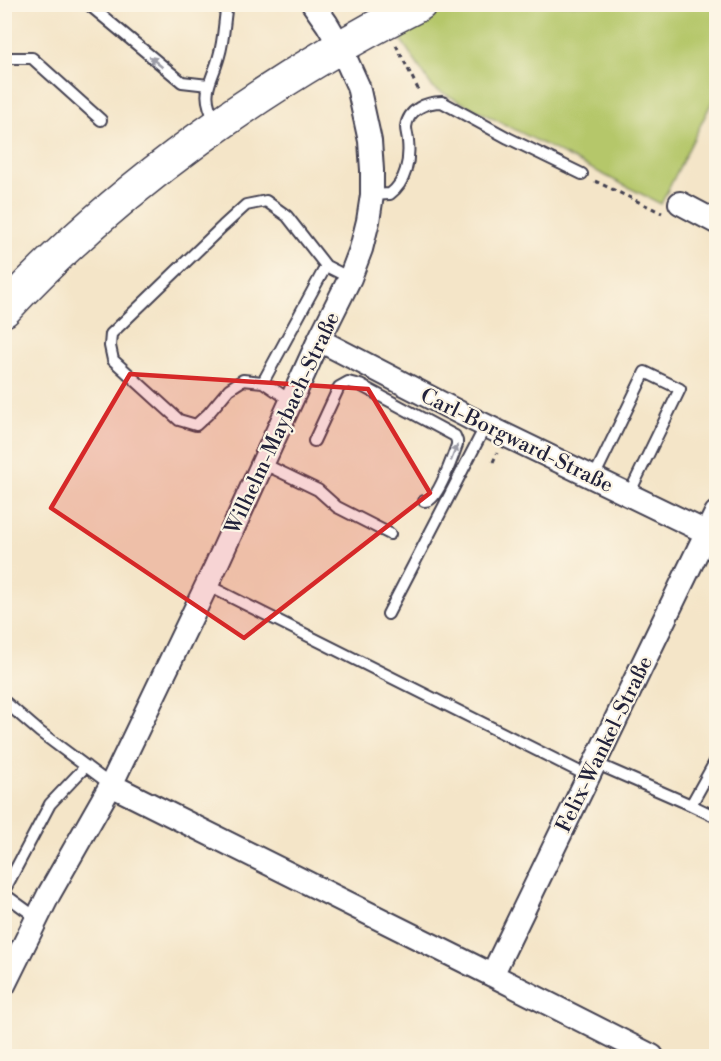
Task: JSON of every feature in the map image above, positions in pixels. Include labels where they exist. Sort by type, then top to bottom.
[{"type":"main road","points":[[4,310],[113,207],[218,126],[340,46],[420,4]]},
{"type":"street","name":"Wilhelm-Maybach-Straße","points":[[4,985],[49,894],[111,785],[207,585],[291,400],[350,278],[361,249],[372,195],[370,141],[358,86],[340,46],[313,4]]},
{"type":"street","points":[[680,203],[717,222]]},
{"type":"street","name":"Carl-Borgward-Straße","points":[[319,340],[486,425],[629,494],[713,527]]},
{"type":"street","name":"Felix-Wankel-Straße","points":[[492,975],[713,527]]},
{"type":"street","points":[[111,785],[652,1056]]},
{"type":"lane","points":[[88,4],[182,82],[208,85]]},
{"type":"lane","points":[[218,126],[208,106],[207,96],[208,85],[219,55],[227,4]]},
{"type":"lane","points":[[4,58],[32,58],[101,120]]},
{"type":"lane","points":[[372,195],[390,194],[399,185],[406,172],[408,161],[409,144],[406,128],[410,118],[420,107],[430,102],[442,102],[508,138],[582,174]]},
{"type":"lane","points":[[291,400],[263,382],[243,380],[229,389],[196,426],[179,420],[113,360],[110,346],[111,334],[246,205],[266,201],[287,216],[326,266],[350,278]]},
{"type":"lane","points":[[263,382],[326,266]]},
{"type":"lane","points":[[594,477],[645,372],[671,384],[680,389],[629,494]]},
{"type":"lane","points":[[314,441],[339,387],[348,382],[360,385],[455,436],[458,446],[438,490],[429,501],[424,501]]},
{"type":"lane","points":[[388,614],[459,483],[486,425]]},
{"type":"lane","points":[[262,463],[318,490],[337,507],[390,534]]},
{"type":"lane","points":[[207,585],[592,770],[691,805],[717,817]]},
{"type":"lane","points":[[4,701],[40,732],[111,785]]},
{"type":"lane","points":[[691,805],[717,760]]},
{"type":"lane","points":[[37,918],[4,892],[50,804],[86,766]]},
{"type":"path","points":[[384,22],[414,84],[424,100],[430,102]]},
{"type":"path","points":[[582,174],[662,213],[680,203]]},
{"type":"highlighted area","points":[[130,374],[368,389],[430,493],[244,638],[51,508]]},
{"type":"green space","points":[[388,5],[716,5],[716,94],[661,204],[433,88],[403,43]]}]
